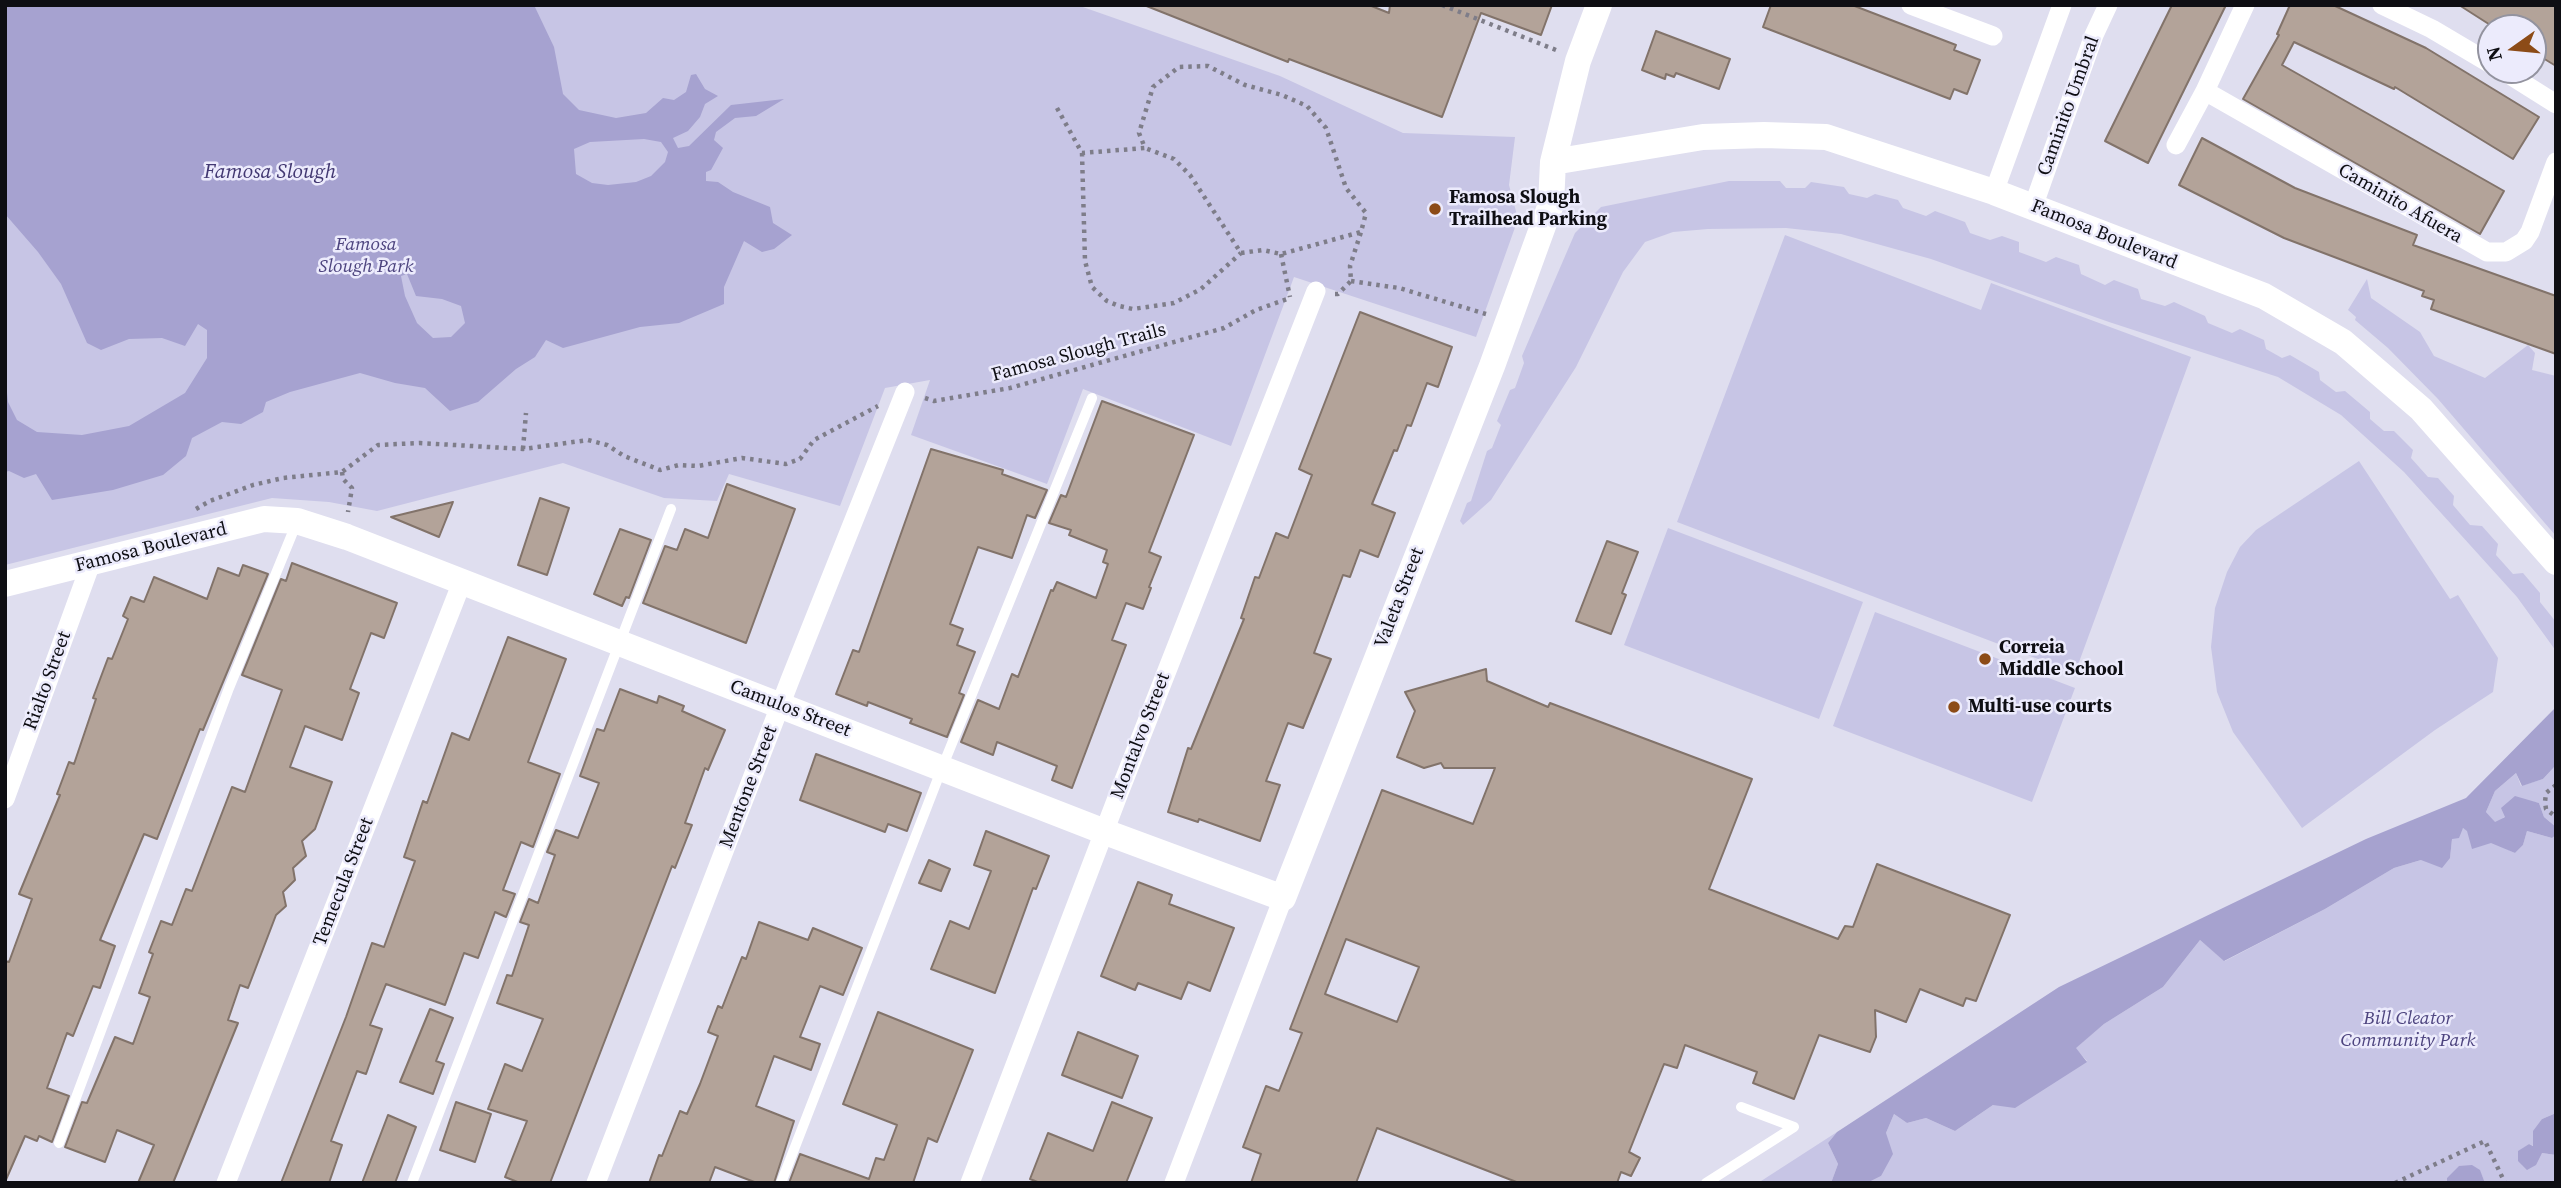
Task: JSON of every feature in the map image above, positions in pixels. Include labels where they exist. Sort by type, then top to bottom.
[{"type":"street","name":"Valeta Street","points":[[1174,1183],[1492,366],[1551,204],[1553,162],[1578,61],[1599,5]]},
{"type":"street","points":[[1911,5],[1943,10],[1993,36]]},
{"type":"street","points":[[1994,192],[2062,5]]},
{"type":"street","name":"Caminito Umbral","points":[[2033,207],[2094,35],[2108,5]]},
{"type":"street","points":[[2176,145],[2206,91],[2245,5]]},
{"type":"street","points":[[2382,5],[2432,29],[2477,56]]},
{"type":"street","points":[[2525,84],[2552,100]]},
{"type":"street","name":"Caminito Afuera","points":[[2206,91],[2487,252],[2506,252],[2524,242],[2556,163]]},
{"type":"street","name":"Famosa Boulevard","points":[[1553,162],[1703,137],[1826,137],[1994,192],[2264,296],[2343,342],[2421,409],[2556,562]]},
{"type":"street","name":"Montalvo Street","points":[[970,1183],[1316,291]]},
{"type":"street","name":"Mentone Street","points":[[596,1183],[905,392]]},
{"type":"street","name":"Famosa Boulevard","points":[[5,584],[264,519],[297,522]]},
{"type":"street","name":"Camulos Street","points":[[297,522],[347,537],[1105,832],[1283,898]]},
{"type":"street","name":"Rialto Street","points":[[5,799],[91,563]]},
{"type":"street","name":"Temecula Street","points":[[226,1183],[462,582]]},
{"type":"lane","points":[[781,1183],[942,768],[1092,398]]},
{"type":"lane","points":[[412,1183],[671,509]]},
{"type":"lane","points":[[59,1143],[229,688],[297,522]]},
{"type":"lane","points":[[1706,1183],[1794,1127],[1741,1107]]},
{"type":"path","points":[[1442,5],[1557,50]]},
{"type":"path","points":[[1145,148],[1139,133],[1153,87],[1179,67],[1208,66],[1245,85],[1282,95],[1307,106],[1326,128],[1346,188],[1366,213],[1350,267],[1351,281]]},
{"type":"path","name":"Famosa Slough Trails","points":[[1057,108],[1082,153],[1085,261],[1092,287],[1107,301],[1133,309],[1174,303],[1201,289],[1241,253]]},
{"type":"path","points":[[1082,153],[1145,148],[1174,159],[1190,176],[1241,253],[1264,250],[1281,254],[1361,232]]},
{"type":"path","points":[[1281,254],[1290,298]]},
{"type":"path","name":"Famosa Slough Trails","points":[[905,392],[934,401],[1010,388],[1224,328],[1256,310],[1290,298],[1316,291],[1338,295],[1351,281],[1399,288],[1486,314]]},
{"type":"path","points":[[189,513],[210,501],[253,485],[283,478],[342,472],[378,445],[420,443],[523,449],[588,440],[607,445],[624,456],[660,470],[679,465],[698,466],[742,458],[786,464],[800,459],[814,440],[905,392]]},
{"type":"path","points":[[523,449],[526,413]]},
{"type":"path","points":[[342,472],[343,480],[352,488],[347,537]]},
{"type":"path","points":[[2556,785],[2546,793],[2545,802],[2546,809],[2556,817]]},
{"type":"path","points":[[2395,1183],[2485,1140],[2505,1183]]},
{"type":"green space","name":"Famosa Slough Park","points":[[5,5],[1077,5],[1280,76],[1403,133],[1515,137],[1509,185],[1518,219],[1476,337],[1294,277],[1231,446],[1083,389],[1047,484],[911,435],[930,380],[885,388],[840,506],[729,474],[717,501],[664,498],[563,463],[377,511],[329,502],[272,498],[5,565]]},
{"type":"green space","points":[[1729,181],[1780,181],[1786,188],[1805,188],[1811,182],[1844,187],[1849,194],[1867,198],[1875,194],[1898,200],[1903,208],[1926,216],[1935,211],[1965,222],[1970,233],[1990,240],[2002,236],[2019,242],[2019,252],[2046,262],[2056,257],[2079,265],[2081,274],[2105,285],[2114,280],[2138,289],[2141,299],[2165,306],[2174,302],[2205,316],[2208,323],[2232,333],[2240,329],[2264,340],[2266,349],[2282,358],[2290,355],[2319,372],[2320,380],[2336,392],[2345,391],[2370,412],[2370,419],[2384,431],[2394,431],[2413,450],[2411,458],[2428,477],[2438,478],[2454,496],[2453,505],[2470,525],[2482,526],[2498,544],[2496,555],[2513,574],[2523,573],[2540,593],[2540,602],[2556,622],[2556,651],[2517,597],[2404,472],[2341,415],[2278,377],[2109,322],[1931,259],[1841,234],[1786,228],[1708,229],[1673,232],[1645,242],[1623,272],[1576,367],[1491,500],[1463,525],[1460,521],[1467,503],[1471,501],[1487,451],[1492,448],[1501,425],[1497,421],[1510,390],[1515,388],[1524,363],[1522,356],[1575,233],[1601,207]]},
{"type":"green space","points":[[1785,235],[1981,310],[1991,283],[2191,357],[2075,673],[1677,522]]},
{"type":"green space","points":[[2367,279],[2371,298],[2420,332],[2434,356],[2485,378],[2528,345],[2535,353],[2532,370],[2556,376],[2556,536],[2438,399],[2388,348],[2355,320],[2356,317],[2348,310]]},
{"type":"green space","points":[[2359,461],[2450,599],[2458,595],[2498,658],[2493,692],[2435,730],[2302,828],[2233,732],[2217,692],[2211,647],[2215,608],[2227,572],[2240,547],[2256,530]]},
{"type":"green space","points":[[1668,528],[1863,602],[1819,719],[1624,645]]},
{"type":"green space","name":"Multi-use courts","points":[[1875,612],[2075,688],[2032,802],[1833,726]]},
{"type":"green space","points":[[2556,765],[2556,827],[2544,817],[2539,803],[2529,801],[2495,823],[2486,812],[2495,791],[2516,773],[2521,786],[2543,779]]},
{"type":"green space","name":"Bill Cleator Community Park","points":[[2463,828],[2515,853],[2523,845],[2527,831],[2552,838],[2556,835],[2556,1113],[2542,1119],[2534,1146],[2529,1144],[2518,1152],[2518,1161],[2542,1153],[2556,1155],[2556,1183],[2485,1183],[2480,1171],[2447,1178],[2447,1183],[1867,1183],[1881,1176],[1886,1133],[1894,1114],[1907,1123],[1926,1118],[1955,1131],[1993,1105],[2087,1061],[2075,1048],[2104,1024],[2163,987],[2200,940],[2225,961],[2325,909],[2394,868],[2421,860],[2450,858],[2452,838]]},
{"type":"green space","points":[[1837,1132],[1828,1143],[1838,1164],[1831,1183],[1758,1183]]},
{"type":"shaded area","points":[[2556,707],[2556,765],[2543,779],[2522,786],[2516,773],[2495,791],[2486,812],[2495,822],[2505,817],[2501,808],[2515,796],[2539,803],[2544,817],[2556,827],[2556,835],[2552,838],[2527,831],[2523,845],[2515,853],[2491,843],[2472,849],[2467,831],[2463,828],[2459,838],[2452,839],[2450,858],[2442,868],[2421,860],[2394,868],[2325,909],[2224,961],[2200,940],[2163,987],[2104,1024],[2076,1048],[2087,1062],[2015,1108],[1993,1105],[1955,1131],[1926,1118],[1907,1123],[1894,1114],[1886,1133],[1893,1154],[1881,1176],[1867,1183],[1831,1183],[1838,1164],[1828,1143],[1837,1132],[2059,987],[2366,839],[2466,798]]},
{"type":"shaded area","points":[[2556,1113],[2556,1155],[2542,1153],[2536,1165],[2527,1170],[2518,1161],[2518,1151],[2529,1144],[2533,1146],[2533,1131],[2542,1119]]},
{"type":"shaded area","points":[[2472,1165],[2480,1170],[2485,1183],[2447,1183],[2447,1178],[2459,1166]]},
{"type":"water","name":"Famosa Slough","points":[[5,5],[534,5],[554,47],[563,94],[579,110],[616,118],[646,113],[663,98],[674,100],[686,92],[691,75],[696,74],[705,89],[718,96],[705,104],[700,117],[688,131],[673,138],[678,148],[689,146],[731,105],[784,99],[756,116],[735,118],[716,132],[714,140],[723,148],[711,170],[706,172],[706,181],[718,182],[733,192],[770,207],[773,223],[792,235],[774,249],[762,252],[744,241],[724,287],[724,304],[679,323],[640,327],[563,348],[546,340],[535,357],[516,369],[478,402],[450,411],[425,388],[360,373],[290,392],[266,402],[263,412],[241,424],[222,422],[192,438],[186,456],[163,475],[113,490],[52,500],[36,474],[24,478],[9,471],[5,472],[5,374],[8,402],[17,420],[37,432],[82,435],[129,426],[185,393],[207,358],[207,330],[198,324],[185,346],[162,338],[129,339],[101,350],[87,343],[61,284],[5,214]],"holes":[[[644,139],[661,142],[668,152],[665,162],[651,176],[636,182],[608,185],[592,183],[576,174],[574,149],[590,142]],[[407,274],[416,296],[442,299],[461,306],[465,323],[451,337],[433,338],[417,323],[405,296],[401,276]]]},
{"type":"building","points":[[1144,5],[1369,5],[1389,13],[1390,5],[1552,5],[1541,35],[1481,13],[1442,117],[1289,59],[1288,62]]},
{"type":"building","points":[[1771,5],[1852,5],[1956,45],[1954,50],[1980,60],[1967,94],[1954,89],[1950,99],[1763,27]]},
{"type":"building","points":[[2172,5],[2226,5],[2148,163],[2105,141]]},
{"type":"building","points":[[2290,5],[2333,5],[2426,48],[2477,79],[2477,84],[2485,84],[2539,117],[2513,159],[2395,87],[2394,89],[2294,42],[2282,65],[2504,191],[2480,234],[2243,99],[2279,35],[2277,34]]},
{"type":"building","points":[[2459,5],[2556,5],[2556,66],[2547,61],[2547,14],[2477,14],[2477,16]]},
{"type":"building","points":[[1656,31],[1730,59],[1719,89],[1676,73],[1674,77],[1666,74],[1665,79],[1642,70]]},
{"type":"building","points":[[2202,138],[2295,188],[2417,235],[2413,245],[2556,296],[2556,354],[2431,309],[2434,300],[2422,296],[2424,291],[2284,238],[2179,185]]},
{"type":"building","points":[[1360,312],[1452,347],[1438,387],[1427,383],[1411,426],[1407,425],[1397,451],[1394,450],[1372,504],[1395,513],[1378,557],[1360,550],[1350,577],[1343,575],[1314,653],[1331,659],[1303,728],[1288,723],[1266,781],[1280,785],[1260,841],[1199,819],[1198,822],[1168,812],[1188,748],[1191,749],[1244,619],[1241,618],[1255,577],[1259,578],[1276,533],[1288,538],[1312,475],[1299,469]]},
{"type":"building","points":[[1102,401],[1194,435],[1149,552],[1161,557],[1143,609],[1126,603],[1112,640],[1126,645],[1072,788],[1052,780],[1057,766],[997,742],[993,755],[961,742],[978,700],[999,709],[1012,674],[1018,677],[1051,590],[1053,591],[1057,582],[1096,598],[1108,564],[1103,562],[1107,550],[1069,535],[1071,530],[1049,523],[1061,495],[1066,497]]},
{"type":"building","points":[[931,449],[1003,470],[1002,474],[1047,490],[1035,518],[1027,515],[1012,558],[978,547],[950,624],[963,629],[957,645],[975,652],[959,693],[964,695],[947,737],[910,723],[912,719],[868,702],[867,706],[836,694],[853,650],[859,652]]},
{"type":"building","points":[[727,484],[795,509],[746,643],[643,603],[665,546],[677,550],[685,529],[708,538]]},
{"type":"building","points":[[540,498],[569,508],[547,575],[518,565]]},
{"type":"building","points":[[453,502],[439,537],[391,517]]},
{"type":"building","points":[[620,529],[651,540],[629,598],[626,597],[622,606],[594,594]]},
{"type":"building","points":[[1607,541],[1638,552],[1622,593],[1626,595],[1611,634],[1576,621]]},
{"type":"building","points":[[292,563],[397,603],[384,638],[371,633],[350,689],[359,693],[342,740],[305,726],[290,767],[332,782],[315,829],[302,841],[306,856],[293,868],[295,880],[283,892],[286,906],[276,915],[248,988],[240,985],[228,1020],[238,1023],[173,1183],[138,1183],[154,1145],[117,1130],[105,1162],[65,1147],[82,1102],[87,1103],[115,1037],[133,1044],[150,997],[139,993],[153,954],[149,952],[161,921],[172,925],[186,889],[192,891],[232,787],[245,792],[282,690],[242,675],[281,579],[286,581]]},
{"type":"building","points":[[243,565],[268,574],[203,730],[200,729],[157,839],[144,834],[100,940],[115,946],[100,988],[93,986],[73,1036],[67,1033],[47,1088],[69,1096],[52,1142],[39,1136],[37,1141],[25,1136],[5,1182],[5,961],[9,962],[32,899],[19,894],[60,795],[57,794],[69,762],[74,764],[96,699],[93,698],[108,658],[112,659],[128,619],[123,616],[131,597],[144,602],[154,577],[207,599],[218,568],[239,576]]},
{"type":"building","points":[[508,637],[566,659],[528,762],[560,774],[533,847],[521,842],[503,890],[515,894],[506,917],[495,912],[478,958],[464,953],[445,1005],[386,984],[370,1025],[382,1029],[366,1074],[357,1071],[331,1141],[342,1145],[329,1183],[281,1183],[372,943],[384,947],[415,861],[404,857],[423,801],[427,803],[452,733],[469,740]]},
{"type":"building","points":[[1486,669],[1487,681],[1548,707],[1550,703],[1752,779],[1709,889],[1838,939],[1845,926],[1853,927],[1877,864],[2010,915],[1976,1001],[1966,998],[1963,1006],[1920,989],[1906,1022],[1875,1010],[1876,1037],[1870,1052],[1819,1035],[1794,1099],[1753,1083],[1757,1072],[1685,1045],[1677,1068],[1664,1064],[1629,1152],[1640,1158],[1631,1176],[1621,1172],[1617,1183],[1519,1183],[1377,1128],[1356,1183],[1251,1183],[1261,1154],[1243,1147],[1266,1086],[1279,1091],[1302,1033],[1290,1029],[1382,790],[1473,824],[1495,768],[1444,768],[1441,763],[1424,768],[1397,757],[1415,711],[1405,692]],"holes":[[[1346,939],[1419,967],[1397,1022],[1325,994]]]},
{"type":"building","points":[[620,689],[657,703],[659,696],[684,706],[682,711],[725,730],[708,770],[705,768],[685,823],[692,825],[675,868],[672,866],[550,1183],[520,1183],[505,1177],[527,1121],[488,1109],[505,1064],[522,1071],[543,1019],[497,1003],[507,975],[512,976],[529,925],[520,922],[529,899],[538,903],[555,855],[547,852],[556,830],[578,838],[599,783],[580,776],[597,729],[604,731]]},
{"type":"building","points":[[816,754],[921,793],[907,831],[888,824],[885,832],[800,800]]},
{"type":"building","points":[[986,831],[1049,856],[1036,889],[1033,888],[995,993],[931,969],[950,921],[969,929],[991,871],[974,865]]},
{"type":"building","points":[[929,860],[950,869],[941,891],[919,883]]},
{"type":"building","points":[[1138,882],[1172,895],[1169,904],[1234,928],[1210,991],[1188,982],[1181,999],[1138,983],[1135,990],[1101,976]]},
{"type":"building","points":[[759,922],[808,940],[813,928],[862,948],[843,995],[820,986],[800,1037],[820,1044],[811,1070],[774,1056],[756,1106],[794,1121],[774,1183],[757,1183],[715,1167],[709,1183],[649,1183],[680,1111],[687,1114],[700,1084],[718,1036],[708,1032],[718,1006],[722,1008],[742,957],[746,959]]},
{"type":"building","points":[[430,1009],[453,1018],[436,1061],[444,1064],[433,1094],[400,1082]]},
{"type":"building","points":[[878,1012],[973,1050],[937,1142],[928,1138],[913,1183],[789,1183],[800,1154],[869,1179],[876,1158],[884,1160],[897,1125],[843,1104]]},
{"type":"building","points":[[1078,1032],[1138,1056],[1122,1098],[1062,1075]]},
{"type":"building","points":[[456,1102],[491,1114],[475,1162],[440,1150]]},
{"type":"building","points":[[1112,1102],[1152,1118],[1126,1183],[1040,1183],[1030,1179],[1048,1133],[1093,1151]]},
{"type":"building","points":[[388,1115],[416,1127],[395,1183],[362,1183]]},
{"type":"place","name":"Famosa Slough Trailhead Parking","points":[[1435,209]]},
{"type":"place","name":"Correia Middle School","points":[[1985,659]]},
{"type":"place","name":"Multi-use courts","points":[[1954,707]]}]
